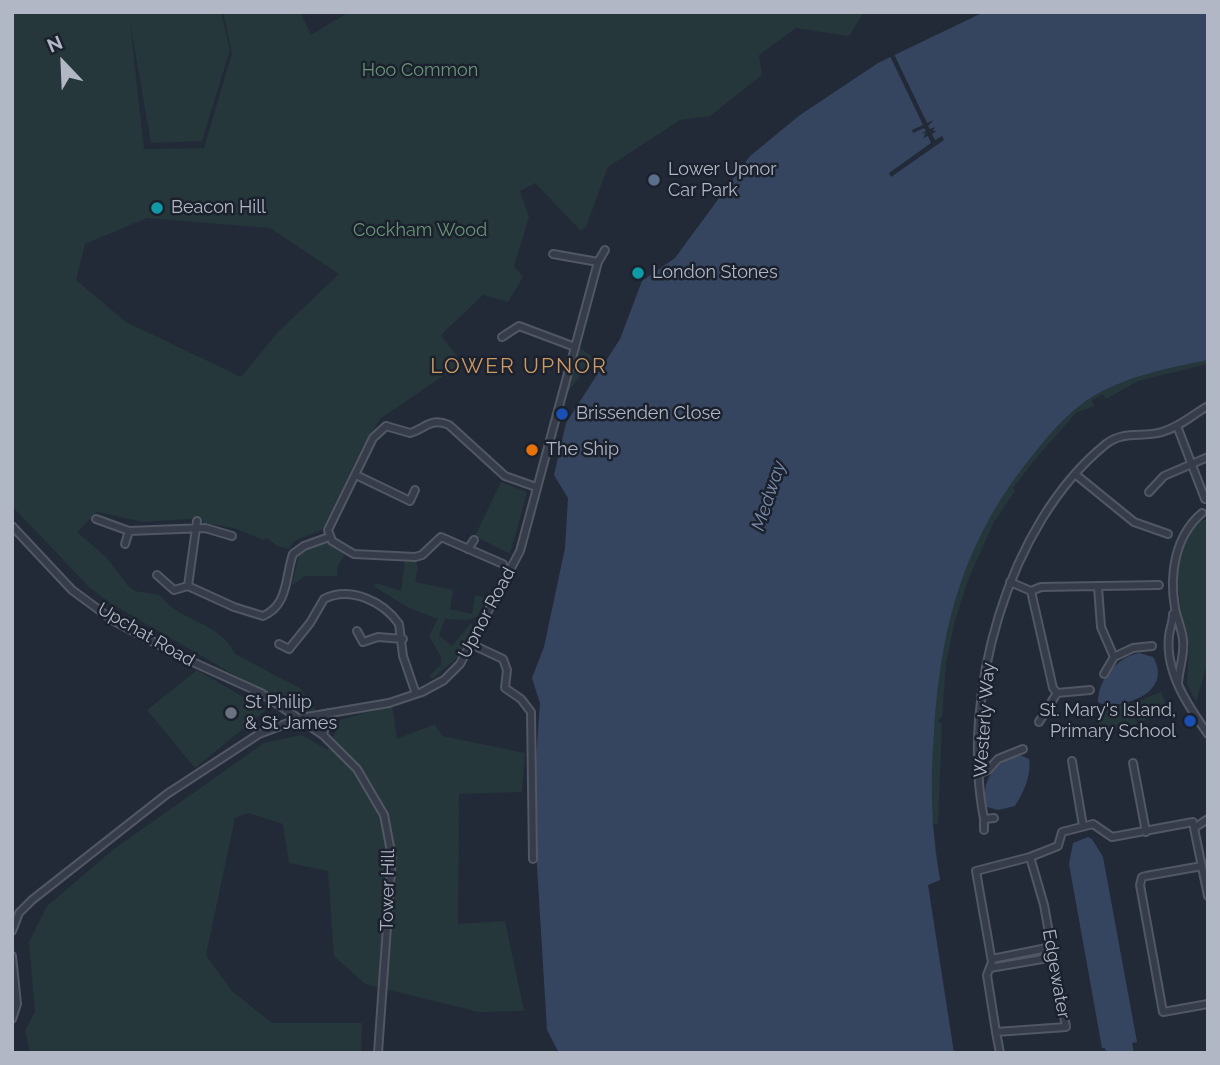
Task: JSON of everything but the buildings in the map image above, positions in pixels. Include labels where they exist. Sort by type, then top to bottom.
[{"type":"street","name":"Upnor Road","points":[[12,931],[19,914],[32,900],[167,794],[259,734],[299,719],[389,703],[416,694],[444,680],[461,663],[473,645],[492,601],[520,551],[598,262],[606,250]]},
{"type":"street","points":[[553,254],[598,262]]},
{"type":"street","points":[[502,337],[519,326],[575,347]]},
{"type":"street","name":"Westerly Way","points":[[984,830],[979,773],[983,695],[990,652],[1010,582],[1030,539],[1053,498],[1106,444],[1118,437],[1160,433],[1177,426],[1208,406]]},
{"type":"street","points":[[329,537],[330,524],[381,429],[393,427],[410,433],[435,420],[449,425],[507,478],[536,487]]},
{"type":"street","points":[[1177,426],[1207,498],[1200,505],[1205,515],[1191,523],[1176,555],[1175,608],[1169,652],[1185,702],[1208,734]]},
{"type":"street","points":[[1149,492],[1164,476],[1208,457]]},
{"type":"street","points":[[1075,474],[1134,522],[1168,534]]},
{"type":"street","points":[[356,475],[410,501],[415,490]]},
{"type":"street","points":[[96,519],[129,531],[178,527],[213,529],[232,536]]},
{"type":"street","points":[[188,586],[198,530],[197,521]]},
{"type":"street","name":"Upchat Road","points":[[12,526],[72,590],[114,621],[186,659],[261,693],[299,719]]},
{"type":"street","points":[[125,544],[129,531]]},
{"type":"street","points":[[329,537],[354,554],[373,556],[422,555],[432,542],[441,537],[503,564]]},
{"type":"street","points":[[157,575],[174,590],[188,586],[234,607],[263,615],[274,609],[285,590],[293,554],[304,546],[329,537]]},
{"type":"street","points":[[468,549],[474,540]]},
{"type":"street","points":[[1010,582],[1031,590],[1041,587],[1160,585]]},
{"type":"street","points":[[1098,587],[1101,627],[1115,657]]},
{"type":"street","points":[[1031,590],[1053,688],[1057,693]]},
{"type":"street","points":[[289,649],[310,623],[319,604],[339,594],[357,595],[374,602],[397,620],[403,639],[403,656],[416,694]]},
{"type":"street","points":[[1175,608],[1183,638],[1178,682]]},
{"type":"street","points":[[357,631],[363,642],[378,637],[403,639]]},
{"type":"street","points":[[279,644],[296,655]]},
{"type":"street","points":[[473,645],[502,658],[507,668],[505,688],[521,699],[531,712],[533,859]]},
{"type":"street","points":[[1104,674],[1115,657],[1133,648],[1152,646]]},
{"type":"street","points":[[1057,693],[1090,690]]},
{"type":"street","points":[[1039,722],[1057,693]]},
{"type":"street","points":[[323,736],[328,713]]},
{"type":"street","name":"Tower Hill","points":[[299,719],[323,736],[357,769],[384,815],[392,857],[378,1053]]},
{"type":"street","points":[[979,773],[988,770],[998,759],[1023,749]]},
{"type":"street","points":[[1072,761],[1083,826]]},
{"type":"street","points":[[1133,763],[1143,832]]},
{"type":"street","points":[[984,820],[994,818]]},
{"type":"street","points":[[1194,828],[1208,819]]},
{"type":"street","points":[[1000,1053],[987,975],[992,958],[976,871],[1030,857],[1058,846],[1062,832],[1083,826],[1096,825],[1112,837],[1193,822],[1208,896]]},
{"type":"street","name":"Edgewater","points":[[996,1032],[1066,1027],[1052,947],[1030,857]]},
{"type":"street","points":[[1202,866],[1142,877],[1140,885],[1163,1012],[1208,1004]]},
{"type":"street","points":[[992,958],[1052,947]]},
{"type":"street","points":[[12,956],[17,1004],[12,1019]]},
{"type":"street","points":[[990,968],[1054,957]]},
{"type":"green space","points":[[12,12],[221,12],[230,50],[202,141],[151,143],[130,23],[144,149],[204,148],[232,53],[223,12],[300,12],[311,35],[349,12],[864,12],[849,36],[796,28],[759,55],[762,75],[710,116],[680,120],[608,167],[586,227],[581,231],[535,183],[520,191],[529,217],[514,266],[523,277],[508,302],[483,295],[441,335],[462,363],[380,419],[362,448],[322,530],[294,541],[289,549],[277,546],[267,538],[263,540],[234,528],[204,523],[201,518],[144,522],[97,512],[77,532],[106,557],[128,586],[135,591],[160,595],[177,611],[220,635],[235,654],[301,689],[316,710],[302,714],[110,603],[88,586],[12,506]],"holes":[[[147,218],[270,228],[339,274],[278,332],[241,377],[126,322],[76,280],[85,244]]]},
{"type":"green space","points":[[1208,329],[1208,364],[1138,381],[1106,399],[1103,394],[1092,400],[1094,406],[1076,413],[1013,488],[1015,491],[994,522],[968,580],[946,663],[942,717],[938,720],[942,725],[938,824],[933,824],[940,880],[928,885],[913,679],[1023,434]]},
{"type":"green space","points":[[579,347],[594,358],[564,397]]},
{"type":"green space","points":[[501,482],[527,492],[510,554],[475,536]]},
{"type":"green space","points":[[1208,519],[1208,661],[1196,702],[1187,684],[1189,645],[1185,645],[1179,594],[1179,555],[1183,539],[1192,526]]},
{"type":"green space","points":[[325,540],[346,552],[338,566],[337,576],[305,576],[292,585],[300,550]]},
{"type":"green space","points":[[415,559],[418,568],[415,582],[453,590],[450,609],[472,614],[475,595],[486,598],[478,616],[467,620],[445,619],[439,635],[452,646],[471,623],[473,628],[462,654],[432,679],[429,676],[441,665],[441,657],[429,636],[438,619],[409,608],[373,586],[376,583],[401,591],[405,560]]},
{"type":"green space","points":[[197,670],[266,710],[195,768],[147,710]]},
{"type":"green space","points":[[1161,692],[1168,709],[1139,723],[1131,704]]},
{"type":"green space","points":[[1129,703],[1137,723],[1135,728],[1110,728],[1101,733],[1099,723],[1106,707]]},
{"type":"green space","points":[[392,705],[397,739],[435,724],[442,736],[525,753],[522,792],[459,794],[458,924],[505,921],[524,1011],[479,1012],[365,984],[334,956],[328,871],[289,863],[283,824],[248,813],[235,818],[206,955],[232,991],[272,1023],[362,1023],[361,1053],[30,1053],[25,1030],[35,1012],[29,942],[47,906],[114,849],[264,743],[301,735],[328,750],[340,720]]},
{"type":"water","name":"Medway","points":[[984,12],[1208,12],[1208,360],[1130,379],[1101,392],[1070,413],[1041,444],[1005,492],[971,556],[949,622],[937,694],[932,788],[933,825],[940,880],[928,885],[954,1053],[559,1053],[547,1030],[533,801],[540,703],[532,678],[544,647],[565,548],[568,498],[554,475],[566,423],[620,339],[642,281],[675,258],[750,156],[800,115],[878,63]]},
{"type":"water","points":[[1139,653],[1153,657],[1158,671],[1156,682],[1149,691],[1127,702],[1098,702],[1105,677],[1124,659]]},
{"type":"water","points":[[1020,755],[1029,759],[1029,771],[1024,790],[1015,806],[998,810],[987,807],[985,789],[991,774],[1003,762]]},
{"type":"water","points":[[1088,837],[1103,857],[1137,1042],[1132,1043],[1134,1053],[1106,1053],[1105,1048],[1102,1048],[1069,864],[1073,843]]},
{"type":"pier","points":[[893,52],[927,123],[934,120],[928,126],[930,129],[935,127],[933,131],[937,131],[932,134],[935,140],[942,136],[944,140],[891,177],[889,173],[931,143],[928,136],[923,138],[926,133],[921,134],[926,131],[924,128],[913,133],[912,130],[923,125],[890,56]]},
{"type":"place","name":"Lower Upnor Car Park","points":[[654,180]]},
{"type":"place","name":"Beacon Hill","points":[[157,208]]},
{"type":"place","name":"London Stones","points":[[638,273]]},
{"type":"place","name":"Brissenden Close","points":[[562,414]]},
{"type":"place","name":"The Ship","points":[[532,450]]},
{"type":"place","name":"St Philip & St James","points":[[231,713]]},
{"type":"place","name":"St. Mary's Island, Primary School","points":[[1190,721]]},
{"type":"district","name":"LOWER UPNOR","points":[[519,367]]},
{"type":"park label","name":"Hoo Common","points":[[420,71]]},
{"type":"park label","name":"Cockham Wood","points":[[420,231]]}]
